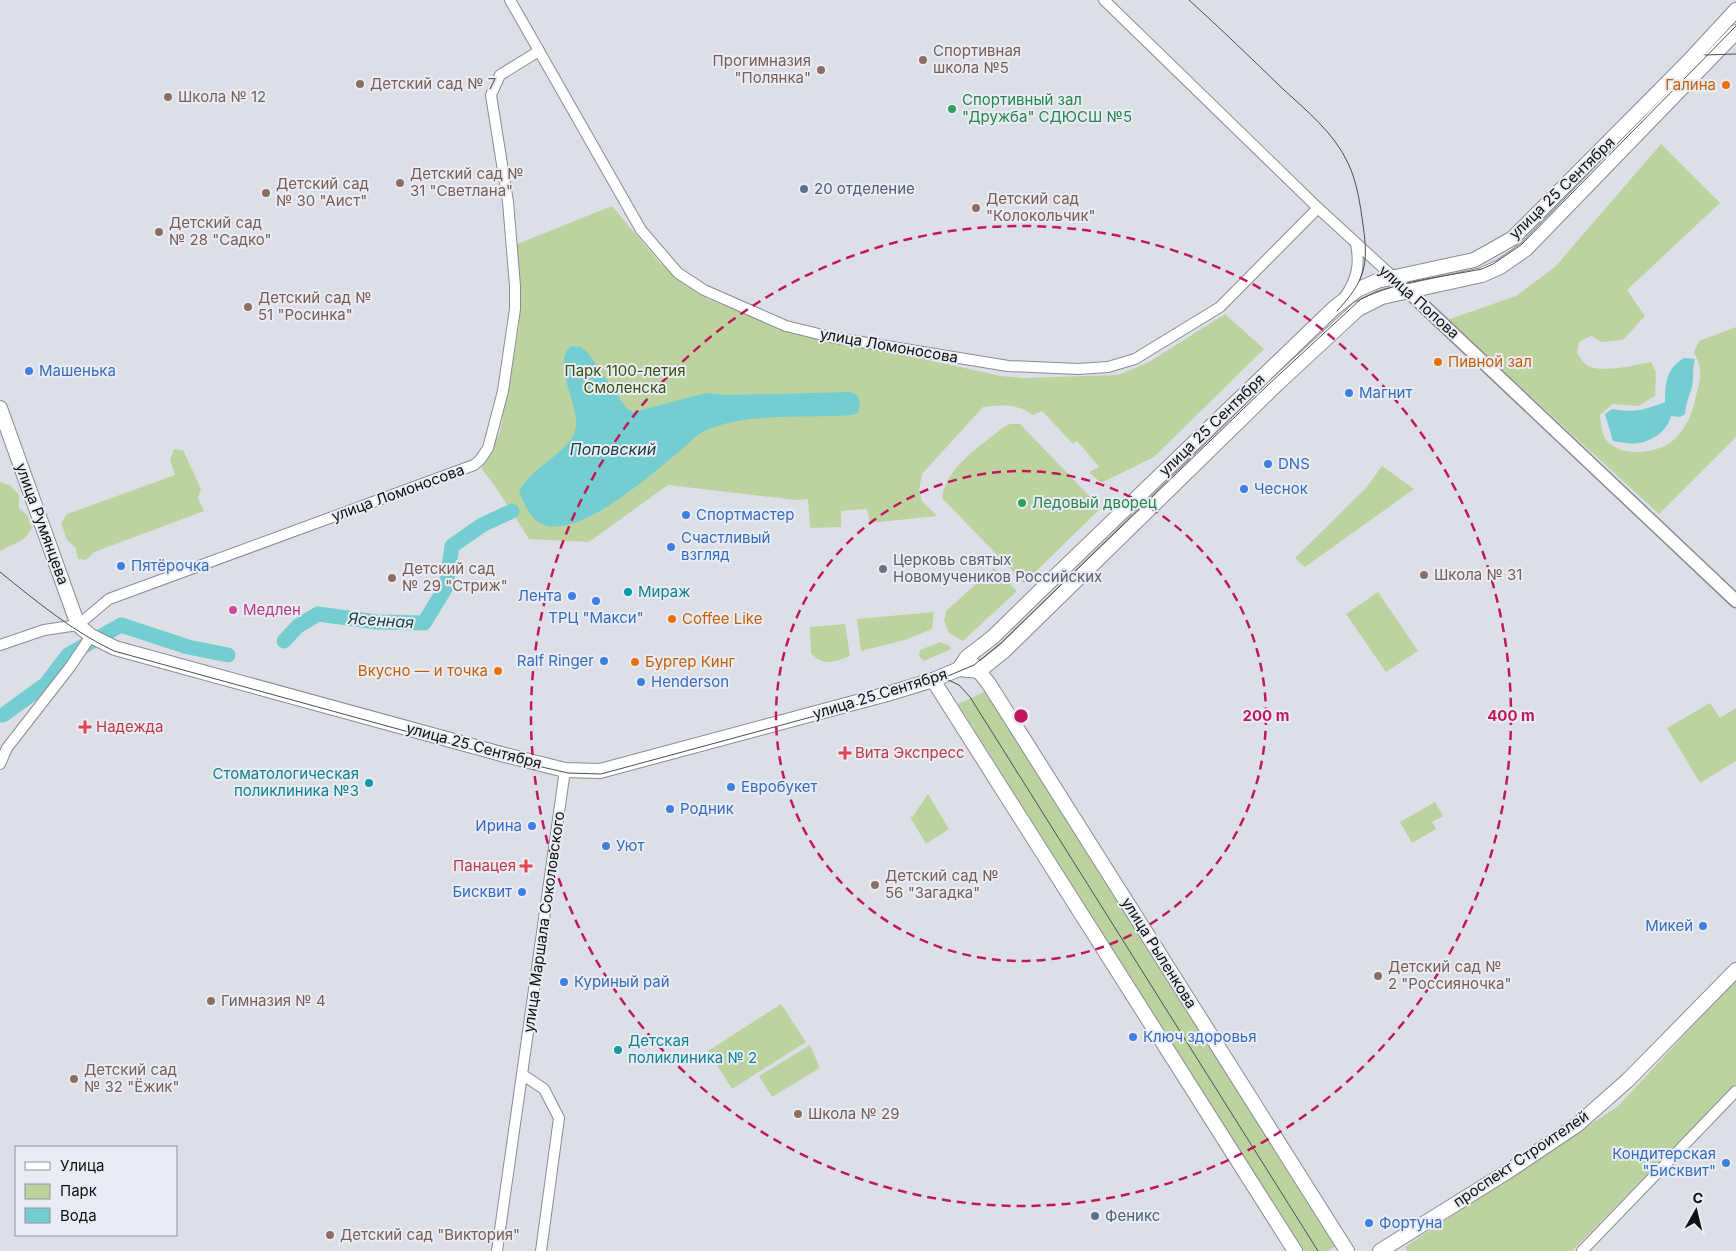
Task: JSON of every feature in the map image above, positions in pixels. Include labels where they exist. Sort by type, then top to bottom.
[{"type":"main road","name":"улица 25 Сентября","points":[[91,637],[115,648],[565,770],[600,771],[933,680],[960,669],[967,656],[993,636],[1040,592],[1334,308],[1357,290],[1392,276],[1474,260],[1513,238],[1681,69],[1736,10]]},
{"type":"main road","points":[[960,669],[979,671],[1004,651],[1343,322],[1374,300],[1482,275],[1515,258],[1736,32]]},
{"type":"main road","name":"улица Румянцева","points":[[0,408],[78,624],[91,637]]},
{"type":"main road","name":"улица Рыленкова","points":[[967,656],[979,671],[1346,1251]]},
{"type":"main road","points":[[933,680],[1295,1251]]},
{"type":"main road","name":"проспект Строителей","points":[[1380,1251],[1394,1246],[1577,1125],[1628,1080],[1736,970]]},
{"type":"street","name":"улица Ломоносова","points":[[510,0],[641,230],[678,273],[704,290],[786,326],[831,337],[1008,366],[1078,369],[1108,367],[1135,359],[1220,308],[1318,208]]},
{"type":"street","name":"улица Попова","points":[[1104,0],[1318,208],[1736,601]]},
{"type":"street","name":"улица Ломоносова","points":[[78,624],[109,599],[455,472],[480,460],[488,448],[503,391],[515,309],[515,286],[508,202],[491,96],[500,75],[539,51]]},
{"type":"street","points":[[1334,308],[1353,284],[1358,264],[1356,244]]},
{"type":"street","points":[[0,645],[44,630],[78,624]]},
{"type":"street","points":[[0,764],[7,748],[91,637]]},
{"type":"street","name":"улица Маршала Соколовского","points":[[498,1251],[565,770]]},
{"type":"street","points":[[523,1075],[544,1089],[559,1118],[541,1251]]},
{"type":"street","points":[[1582,1251],[1736,1091]]},
{"type":"green space","points":[[1661,144],[1720,203],[1627,290],[1645,316],[1623,340],[1602,342],[1591,336],[1579,342],[1577,354],[1588,366],[1602,369],[1620,368],[1651,362],[1656,372],[1655,396],[1638,406],[1613,404],[1600,415],[1603,432],[1609,443],[1628,451],[1646,451],[1656,449],[1671,442],[1681,432],[1690,417],[1700,378],[1699,364],[1694,352],[1699,341],[1736,327],[1736,437],[1659,514],[1447,320],[1516,296],[1555,267]]},
{"type":"green space","name":"Парк 1100-летия Смоленска","points":[[612,206],[660,263],[707,299],[783,328],[1001,376],[1023,378],[1118,375],[1149,362],[1225,314],[1264,349],[1154,457],[1101,483],[1089,472],[1099,467],[1077,441],[1073,444],[1042,411],[1033,415],[1021,408],[1003,405],[990,406],[983,407],[922,474],[919,490],[922,501],[937,516],[870,523],[867,509],[841,511],[841,527],[810,528],[808,499],[797,500],[668,485],[589,542],[529,539],[481,468],[500,432],[519,328],[515,245]]},
{"type":"green space","name":"Ледовый дворец","points":[[1010,424],[1020,424],[1101,508],[1024,583],[942,498],[945,487],[957,467],[974,450]]},
{"type":"green space","points":[[174,449],[183,450],[201,489],[198,498],[204,511],[94,552],[86,560],[78,559],[76,548],[67,540],[61,523],[67,514],[175,475],[170,460]]},
{"type":"green space","points":[[1382,466],[1414,489],[1305,567],[1295,558],[1366,488]]},
{"type":"green space","points":[[0,482],[11,486],[19,495],[19,508],[27,515],[32,528],[24,539],[0,551]]},
{"type":"green space","points":[[994,568],[1017,591],[963,641],[949,633],[944,621],[946,611]]},
{"type":"green space","points":[[1378,592],[1418,651],[1386,672],[1346,614]]},
{"type":"green space","points":[[934,612],[932,629],[905,640],[861,651],[857,619]]},
{"type":"green space","points":[[845,624],[850,656],[824,662],[811,653],[810,627]]},
{"type":"green space","points":[[940,642],[950,646],[951,649],[924,661],[919,656],[920,650]]},
{"type":"green space","points":[[986,691],[1337,1245],[1328,1251],[1301,1251],[958,704]]},
{"type":"green space","points":[[1710,703],[1720,718],[1736,708],[1736,761],[1700,783],[1667,728]]},
{"type":"green space","points":[[928,794],[949,829],[926,844],[910,817],[913,816]]},
{"type":"green space","points":[[1435,802],[1443,816],[1432,822],[1436,829],[1412,843],[1400,822]]},
{"type":"green space","points":[[1736,980],[1736,1084],[1572,1251],[1407,1251],[1405,1247],[1617,1107]]},
{"type":"green space","points":[[781,1004],[806,1042],[732,1089],[708,1051]]},
{"type":"green space","points":[[810,1045],[820,1068],[772,1097],[759,1076]]},
{"type":"water","name":"Поповский","points":[[571,346],[581,347],[588,353],[627,409],[634,412],[706,393],[726,395],[850,392],[857,395],[860,403],[858,413],[833,416],[758,418],[722,425],[704,431],[633,489],[592,516],[571,524],[553,527],[538,522],[529,513],[519,493],[531,475],[567,445],[573,436],[576,427],[576,417],[567,384],[564,363],[566,354]]},
{"type":"water","points":[[1684,358],[1695,359],[1692,387],[1685,414],[1680,417],[1671,416],[1663,431],[1654,438],[1644,442],[1632,444],[1613,441],[1605,414],[1612,409],[1639,410],[1665,402],[1665,389],[1670,372]]},
{"type":"waterway","name":"Ясенная","points":[[284,641],[298,626],[318,614],[377,622],[424,623],[446,587],[452,546],[482,525],[512,511]]},
{"type":"waterway","name":"Ясенная","points":[[3,715],[46,684],[68,655],[121,625],[188,647],[228,655]]},
{"type":"tram line","points":[[1189,0],[1328,132],[1348,163],[1354,178],[1359,201],[1365,239],[1365,262],[1363,272],[1354,291],[1337,311]]},
{"type":"tram line","points":[[0,572],[69,625],[114,651],[507,759],[568,773],[601,774],[922,687],[974,665],[1001,643],[1269,384],[1361,299],[1405,284],[1482,269],[1493,264],[1521,245],[1736,26]]},
{"type":"tram line","points":[[1705,55],[1736,54]]},
{"type":"tram line","points":[[944,678],[959,685],[970,697],[1318,1251]]},
{"type":"place","name":"Спортивная школа №5","points":[[923,60]]},
{"type":"place","name":"Прогимназия \"Полянка\"","points":[[821,70]]},
{"type":"place","name":"Детский сад № 7","points":[[360,84]]},
{"type":"place","name":"Галина","points":[[1726,85]]},
{"type":"place","name":"Школа № 12","points":[[168,97]]},
{"type":"place","name":"Спортивный зал \"Дружба\" СДЮСШ №5","points":[[952,109]]},
{"type":"place","name":"Детский сад № 31 \"Светлана\"","points":[[400,183]]},
{"type":"place","name":"20 отделение","points":[[804,189]]},
{"type":"place","name":"Детский сад № 30 \"Аист\"","points":[[266,193]]},
{"type":"place","name":"Детский сад \"Колокольчик\"","points":[[976,208]]},
{"type":"place","name":"Детский сад № 28 \"Садко\"","points":[[159,232]]},
{"type":"place","name":"Детский сад № 51 \"Росинка\"","points":[[248,307]]},
{"type":"place","name":"Пивной зал","points":[[1438,362]]},
{"type":"place","name":"Машенька","points":[[29,371]]},
{"type":"place","name":"Магнит","points":[[1349,393]]},
{"type":"place","name":"DNS","points":[[1268,464]]},
{"type":"place","name":"Чеснок","points":[[1244,489]]},
{"type":"place","name":"Ледовый дворец","points":[[1022,503]]},
{"type":"place","name":"Спортмастер","points":[[686,515]]},
{"type":"place","name":"Счастливый взгляд","points":[[671,547]]},
{"type":"place","name":"Пятёрочка","points":[[121,566]]},
{"type":"place","name":"Церковь святых Новомучеников Российских","points":[[883,569]]},
{"type":"place","name":"Школа № 31","points":[[1424,575]]},
{"type":"place","name":"Детский сад № 29 \"Стриж\"","points":[[392,578]]},
{"type":"place","name":"Мираж","points":[[628,592]]},
{"type":"place","name":"Лента","points":[[572,596]]},
{"type":"place","name":"ТРЦ \"Макси\"","points":[[596,601]]},
{"type":"place","name":"Медлен","points":[[233,610]]},
{"type":"place","name":"Coffee Like","points":[[672,619]]},
{"type":"place","name":"Ralf Ringer","points":[[604,661]]},
{"type":"place","name":"Бургер Кинг","points":[[635,662]]},
{"type":"place","name":"Вкусно — и точка","points":[[498,671]]},
{"type":"place","name":"Henderson","points":[[641,682]]},
{"type":"place","name":"Надежда","points":[[85,727]]},
{"type":"place","name":"Вита Экспресс","points":[[845,753]]},
{"type":"place","name":"Стоматологическая поликлиника №3","points":[[369,783]]},
{"type":"place","name":"Евробукет","points":[[731,787]]},
{"type":"place","name":"Родник","points":[[670,809]]},
{"type":"place","name":"Ирина","points":[[532,826]]},
{"type":"place","name":"Уют","points":[[606,846]]},
{"type":"place","name":"Панацея","points":[[526,866]]},
{"type":"place","name":"Детский сад № 56 \"Загадка\"","points":[[875,885]]},
{"type":"place","name":"Бисквит","points":[[522,892]]},
{"type":"place","name":"Микей","points":[[1703,926]]},
{"type":"place","name":"Детский сад № 2 \"Россияночка\"","points":[[1378,976]]},
{"type":"place","name":"Куриный рай","points":[[564,982]]},
{"type":"place","name":"Гимназия № 4","points":[[211,1001]]},
{"type":"place","name":"Ключ здоровья","points":[[1133,1037]]},
{"type":"place","name":"Детская поликлиника № 2","points":[[618,1050]]},
{"type":"place","name":"Детский сад № 32 \"Ёжик\"","points":[[74,1079]]},
{"type":"place","name":"Школа № 29","points":[[798,1114]]},
{"type":"place","name":"Кондитерская \"Бисквит\"","points":[[1726,1163]]},
{"type":"place","name":"Феникс","points":[[1095,1216]]},
{"type":"place","name":"Фортуна","points":[[1369,1223]]},
{"type":"place","name":"Детский сад \"Виктория\"","points":[[330,1235]]}]
